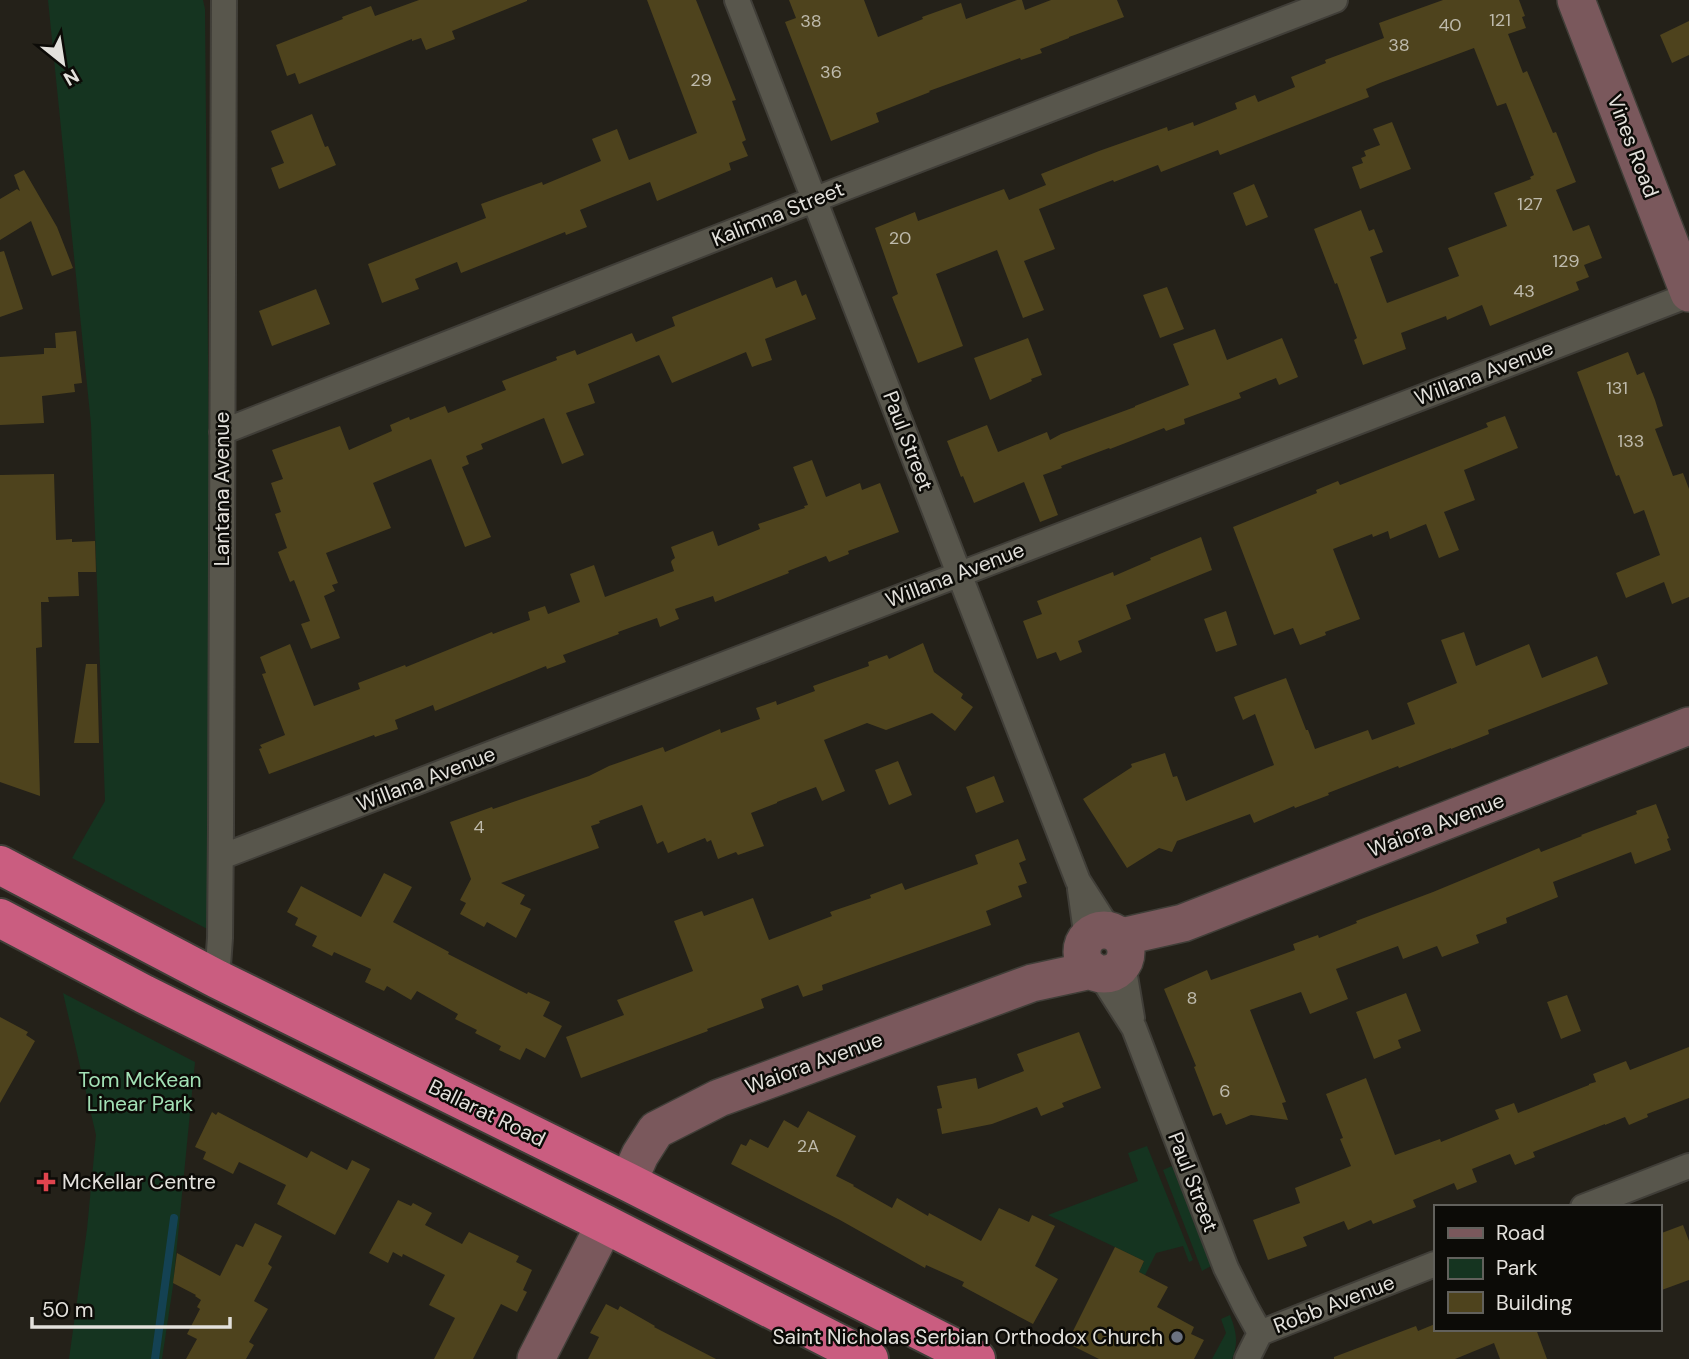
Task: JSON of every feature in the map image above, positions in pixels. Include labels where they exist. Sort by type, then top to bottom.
[{"type":"highway","name":"Ballarat Road","points":[[0,865],[217,979],[628,1182],[975,1359]]},
{"type":"highway","points":[[0,918],[155,1000],[869,1359]]},
{"type":"highway","points":[[605,1224],[628,1182]]},
{"type":"street","name":"Paul Street","points":[[737,0],[1226,1268],[1260,1333]]},
{"type":"street","name":"Kalimna Street","points":[[222,432],[1335,0]]},
{"type":"street","name":"Vines Road","points":[[1576,0],[1689,294]]},
{"type":"street","name":"Lantana Avenue","points":[[217,979],[221,858],[222,432],[228,1]]},
{"type":"street","name":"Willana Avenue","points":[[221,858],[1689,294]]},
{"type":"street","name":"Waiora Avenue","points":[[628,1182],[640,1155],[656,1130],[719,1098],[1032,983],[1105,952],[1689,726]]},
{"type":"street","points":[[1589,1205],[1689,1166]]},
{"type":"street","points":[[536,1359],[605,1224]]},
{"type":"street","name":"Robb Avenue","points":[[1247,1359],[1260,1333],[1434,1264]]},
{"type":"green space","points":[[48,0],[203,0],[205,9],[213,932],[72,858],[105,801],[91,424]]},
{"type":"green space","name":"Tom McKean Linear Park","points":[[63,993],[195,1062],[173,1286],[162,1359],[69,1359],[87,1229],[96,1135]]},
{"type":"green space","points":[[1147,1146],[1193,1260],[1189,1262],[1183,1246],[1156,1253],[1145,1275],[1139,1272],[1144,1261],[1048,1215],[1138,1181],[1128,1153]]},
{"type":"green space","points":[[1172,1166],[1211,1266],[1202,1271],[1163,1170]]},
{"type":"green space","points":[[1230,1315],[1236,1337],[1232,1359],[1212,1359],[1226,1333],[1221,1319]]},
{"type":"building","points":[[419,0],[527,1],[452,31],[455,39],[426,50],[421,38],[412,39],[299,84],[295,73],[287,76],[276,45],[371,6],[375,16]]},
{"type":"building","points":[[647,0],[696,0],[736,100],[732,101],[746,140],[742,142],[748,156],[729,163],[731,170],[657,201],[650,182],[580,210],[587,227],[566,235],[565,232],[461,273],[457,262],[415,279],[419,289],[382,303],[368,264],[486,218],[481,204],[542,182],[543,185],[601,161],[592,139],[617,129],[629,160],[697,133]]},
{"type":"building","points":[[789,0],[864,0],[878,37],[961,3],[966,19],[1017,0],[1022,0],[1025,10],[1051,0],[1117,0],[1124,17],[1040,49],[1042,53],[1021,60],[1020,58],[876,113],[879,122],[831,141],[785,22],[796,18]]},
{"type":"building","points":[[1443,0],[1519,0],[1526,28],[1508,34],[1523,73],[1527,71],[1553,133],[1556,132],[1576,182],[1556,190],[1573,231],[1589,225],[1602,258],[1584,265],[1589,277],[1576,282],[1579,290],[1490,326],[1482,305],[1447,320],[1446,316],[1401,333],[1406,349],[1363,365],[1354,340],[1357,338],[1314,229],[1361,210],[1369,231],[1374,229],[1383,252],[1370,257],[1387,303],[1459,276],[1448,248],[1507,226],[1494,193],[1531,179],[1534,175],[1506,103],[1497,106],[1474,48],[1366,89],[1369,97],[1220,155],[1218,150],[1161,172],[1158,165],[1039,209],[1055,249],[1024,261],[1044,310],[1023,318],[997,250],[936,274],[963,346],[918,363],[892,297],[898,294],[875,228],[915,212],[918,221],[1004,189],[1009,200],[1046,185],[1041,174],[1099,151],[1167,127],[1168,131],[1193,122],[1194,126],[1237,109],[1235,103],[1255,95],[1258,102],[1295,87],[1291,77],[1326,63],[1325,60],[1384,38],[1379,23]]},
{"type":"building","points":[[1689,21],[1689,55],[1672,63],[1660,35]]},
{"type":"building","points":[[312,114],[325,147],[328,146],[336,165],[279,189],[271,168],[284,163],[271,131]]},
{"type":"building","points":[[1392,122],[1411,169],[1360,189],[1352,167],[1363,163],[1361,158],[1366,156],[1364,151],[1380,145],[1373,129]]},
{"type":"building","points":[[24,170],[57,227],[73,268],[52,276],[31,221],[0,240],[0,199],[17,189],[20,191],[14,175]]},
{"type":"building","points":[[1254,184],[1268,217],[1246,226],[1233,193]]},
{"type":"building","points":[[4,251],[23,309],[0,317],[0,252]]},
{"type":"building","points":[[772,277],[776,288],[796,280],[802,296],[806,294],[816,319],[765,339],[772,360],[752,367],[746,352],[672,383],[659,355],[588,384],[595,403],[566,413],[584,455],[562,464],[544,418],[481,444],[483,449],[466,456],[469,464],[462,467],[491,537],[465,547],[431,459],[373,483],[391,528],[326,553],[338,583],[332,585],[335,591],[324,596],[340,638],[311,649],[301,624],[310,621],[294,580],[290,582],[278,552],[287,548],[275,514],[281,512],[271,483],[283,479],[272,450],[340,426],[349,450],[392,431],[390,425],[409,417],[410,420],[445,406],[448,413],[506,390],[502,381],[557,360],[556,357],[575,350],[577,355],[632,333],[636,342],[675,326],[672,317]]},
{"type":"building","points":[[1167,287],[1184,329],[1160,338],[1143,295]]},
{"type":"building","points":[[316,289],[330,324],[272,346],[259,311]]},
{"type":"building","points":[[1215,329],[1227,360],[1282,338],[1298,377],[1279,385],[1276,378],[1239,393],[1241,398],[1184,419],[1185,424],[1166,431],[1164,428],[1043,475],[1058,515],[1040,522],[1024,482],[974,503],[947,441],[987,425],[998,452],[1047,432],[1050,440],[1189,385],[1173,344]]},
{"type":"building","points":[[76,331],[82,383],[74,384],[75,392],[42,396],[44,423],[0,425],[0,357],[44,354],[44,348],[56,348],[55,333]]},
{"type":"building","points":[[1028,338],[1042,375],[990,400],[974,358]]},
{"type":"building","points":[[1628,352],[1637,375],[1644,372],[1655,400],[1663,426],[1655,429],[1673,476],[1683,473],[1689,489],[1689,597],[1672,604],[1664,582],[1626,598],[1616,573],[1660,555],[1644,510],[1634,514],[1619,475],[1616,476],[1577,372]]},
{"type":"building","points":[[1505,416],[1518,448],[1464,470],[1475,500],[1444,512],[1459,550],[1439,558],[1426,524],[1390,539],[1388,531],[1373,537],[1372,534],[1333,549],[1360,619],[1300,645],[1293,628],[1274,635],[1233,527],[1317,493],[1316,490],[1338,481],[1340,485],[1488,427],[1486,423]]},
{"type":"building","points":[[812,460],[826,497],[860,483],[862,490],[880,483],[899,532],[848,551],[849,554],[829,562],[826,556],[715,602],[713,596],[675,609],[679,619],[660,627],[657,618],[618,632],[619,634],[563,655],[566,662],[547,669],[546,666],[435,711],[433,705],[395,720],[398,729],[375,737],[374,735],[269,774],[259,749],[262,748],[260,745],[285,735],[262,674],[266,673],[260,657],[290,644],[314,706],[360,689],[358,683],[530,620],[528,612],[545,606],[548,614],[580,602],[570,574],[594,565],[605,597],[674,571],[671,562],[675,558],[671,547],[713,531],[718,546],[760,529],[758,524],[805,508],[804,506],[808,505],[793,467]]},
{"type":"building","points":[[54,474],[56,540],[95,541],[96,572],[78,572],[79,596],[48,597],[49,602],[41,602],[42,647],[36,648],[40,796],[0,782],[0,475]]},
{"type":"building","points":[[1201,537],[1212,570],[1126,605],[1131,619],[1078,641],[1082,652],[1060,661],[1056,652],[1037,659],[1023,621],[1042,614],[1037,601],[1113,572],[1114,576]]},
{"type":"building","points":[[1226,611],[1237,645],[1216,652],[1204,619]]},
{"type":"building","points":[[1464,632],[1476,666],[1529,644],[1542,678],[1597,656],[1608,684],[1488,730],[1489,734],[1451,749],[1399,768],[1398,766],[1254,823],[1250,814],[1177,841],[1172,852],[1159,848],[1127,868],[1083,799],[1132,767],[1131,764],[1165,753],[1173,777],[1177,776],[1186,801],[1274,765],[1255,714],[1243,720],[1234,697],[1286,678],[1315,749],[1368,730],[1372,740],[1415,724],[1407,703],[1457,683],[1441,640]]},
{"type":"building","points":[[923,643],[934,672],[963,694],[961,698],[973,707],[955,731],[932,713],[886,730],[867,723],[824,740],[845,791],[822,801],[816,787],[751,813],[764,846],[718,859],[711,840],[707,842],[705,838],[668,853],[663,841],[657,844],[642,805],[591,826],[599,848],[501,883],[525,895],[520,904],[531,909],[516,938],[487,922],[484,927],[460,914],[466,903],[460,900],[471,879],[450,822],[589,776],[663,747],[665,752],[720,729],[721,733],[760,719],[756,708],[776,701],[777,705],[815,691],[813,686],[869,666],[868,662],[887,655],[889,659]]},
{"type":"building","points":[[86,664],[97,664],[99,743],[74,743]]},
{"type":"building","points":[[898,761],[912,795],[889,805],[875,770]]},
{"type":"building","points":[[994,776],[1004,802],[976,813],[966,787]]},
{"type":"building","points":[[1656,804],[1671,850],[1635,864],[1631,852],[1553,882],[1558,897],[1506,918],[1507,923],[1476,935],[1479,943],[1442,957],[1437,946],[1403,959],[1398,946],[1336,969],[1348,999],[1310,1014],[1301,992],[1250,1010],[1286,1102],[1282,1103],[1288,1120],[1251,1115],[1226,1125],[1221,1113],[1213,1116],[1194,1067],[1196,1066],[1164,989],[1207,970],[1211,980],[1295,950],[1293,944],[1318,935],[1319,938],[1539,848],[1541,852],[1582,836]]},
{"type":"building","points":[[1018,839],[1026,860],[1019,863],[1027,883],[1018,886],[1022,897],[986,911],[991,925],[822,985],[823,990],[803,997],[798,985],[761,999],[764,1008],[581,1078],[566,1037],[624,1015],[617,1000],[693,971],[674,921],[702,911],[704,916],[753,898],[769,940],[832,916],[830,912],[871,898],[870,895],[902,883],[905,890],[978,864],[975,855]]},
{"type":"building","points":[[384,873],[412,887],[393,922],[449,952],[448,954],[527,994],[528,992],[550,1002],[543,1016],[562,1026],[545,1058],[526,1048],[520,1060],[499,1050],[501,1046],[455,1019],[458,1014],[417,991],[411,1000],[387,986],[384,991],[365,982],[371,969],[334,952],[332,956],[312,946],[317,936],[295,925],[298,918],[287,912],[301,886],[361,917]]},
{"type":"building","points":[[1406,993],[1421,1031],[1398,1040],[1401,1048],[1374,1059],[1356,1012]]},
{"type":"building","points":[[1567,995],[1581,1031],[1561,1039],[1547,1002]]},
{"type":"building","points":[[0,1017],[28,1032],[26,1035],[35,1041],[0,1103]]},
{"type":"building","points":[[1079,1032],[1101,1088],[1062,1103],[1064,1107],[1041,1116],[1037,1107],[992,1124],[942,1134],[937,1109],[942,1108],[937,1086],[976,1078],[978,1089],[1024,1071],[1017,1054]]},
{"type":"building","points":[[1689,1047],[1689,1098],[1647,1114],[1648,1117],[1629,1125],[1625,1117],[1605,1124],[1533,1152],[1535,1157],[1515,1165],[1510,1154],[1472,1169],[1477,1182],[1457,1190],[1454,1183],[1413,1200],[1416,1207],[1373,1224],[1371,1220],[1348,1230],[1344,1221],[1303,1237],[1307,1246],[1268,1260],[1253,1220],[1300,1203],[1295,1188],[1351,1166],[1326,1094],[1366,1078],[1395,1155],[1440,1139],[1441,1142],[1499,1119],[1495,1110],[1514,1103],[1518,1113],[1589,1085],[1596,1082],[1593,1074],[1626,1061],[1630,1070]]},
{"type":"building","points":[[808,1111],[856,1136],[836,1176],[892,1208],[897,1198],[981,1241],[999,1208],[1029,1222],[1032,1215],[1055,1226],[1035,1266],[1058,1279],[1033,1324],[962,1286],[964,1282],[926,1265],[925,1268],[840,1220],[731,1164],[741,1144],[746,1146],[750,1139],[768,1148],[784,1120],[798,1128]]},
{"type":"building","points":[[212,1112],[216,1115],[218,1112],[307,1158],[311,1151],[347,1170],[352,1160],[370,1169],[335,1235],[277,1204],[286,1185],[239,1162],[233,1174],[203,1159],[206,1152],[195,1147]]},
{"type":"building","points":[[398,1200],[411,1206],[413,1203],[432,1213],[425,1225],[462,1244],[469,1232],[519,1256],[516,1262],[532,1270],[523,1290],[527,1292],[517,1312],[501,1304],[473,1359],[434,1359],[455,1318],[429,1305],[445,1275],[403,1254],[402,1257],[393,1252],[388,1263],[369,1253]]},
{"type":"building","points":[[255,1223],[282,1236],[268,1264],[272,1267],[254,1301],[268,1309],[249,1342],[254,1345],[246,1359],[186,1359],[197,1339],[187,1334],[200,1309],[197,1307],[201,1300],[173,1283],[177,1253],[220,1276],[236,1244],[243,1247]]},
{"type":"building","points":[[1683,1225],[1689,1241],[1689,1280],[1661,1290],[1661,1233]]},
{"type":"building","points":[[1115,1247],[1144,1261],[1139,1272],[1168,1287],[1157,1307],[1194,1327],[1191,1334],[1204,1340],[1194,1359],[1099,1359],[1067,1343]]},
{"type":"building","points":[[606,1304],[618,1310],[620,1306],[716,1359],[588,1359],[599,1337],[590,1333]]},
{"type":"building","points":[[1434,1324],[1434,1331],[1537,1331],[1547,1359],[1500,1359],[1494,1343],[1455,1359],[1334,1359],[1416,1326],[1418,1331]]},
{"type":"waterway","points":[[155,1359],[174,1218]]},
{"type":"place","name":"McKellar Centre","points":[[46,1182]]},
{"type":"place","name":"Saint Nicholas Serbian Orthodox Church","points":[[1177,1337]]}]
